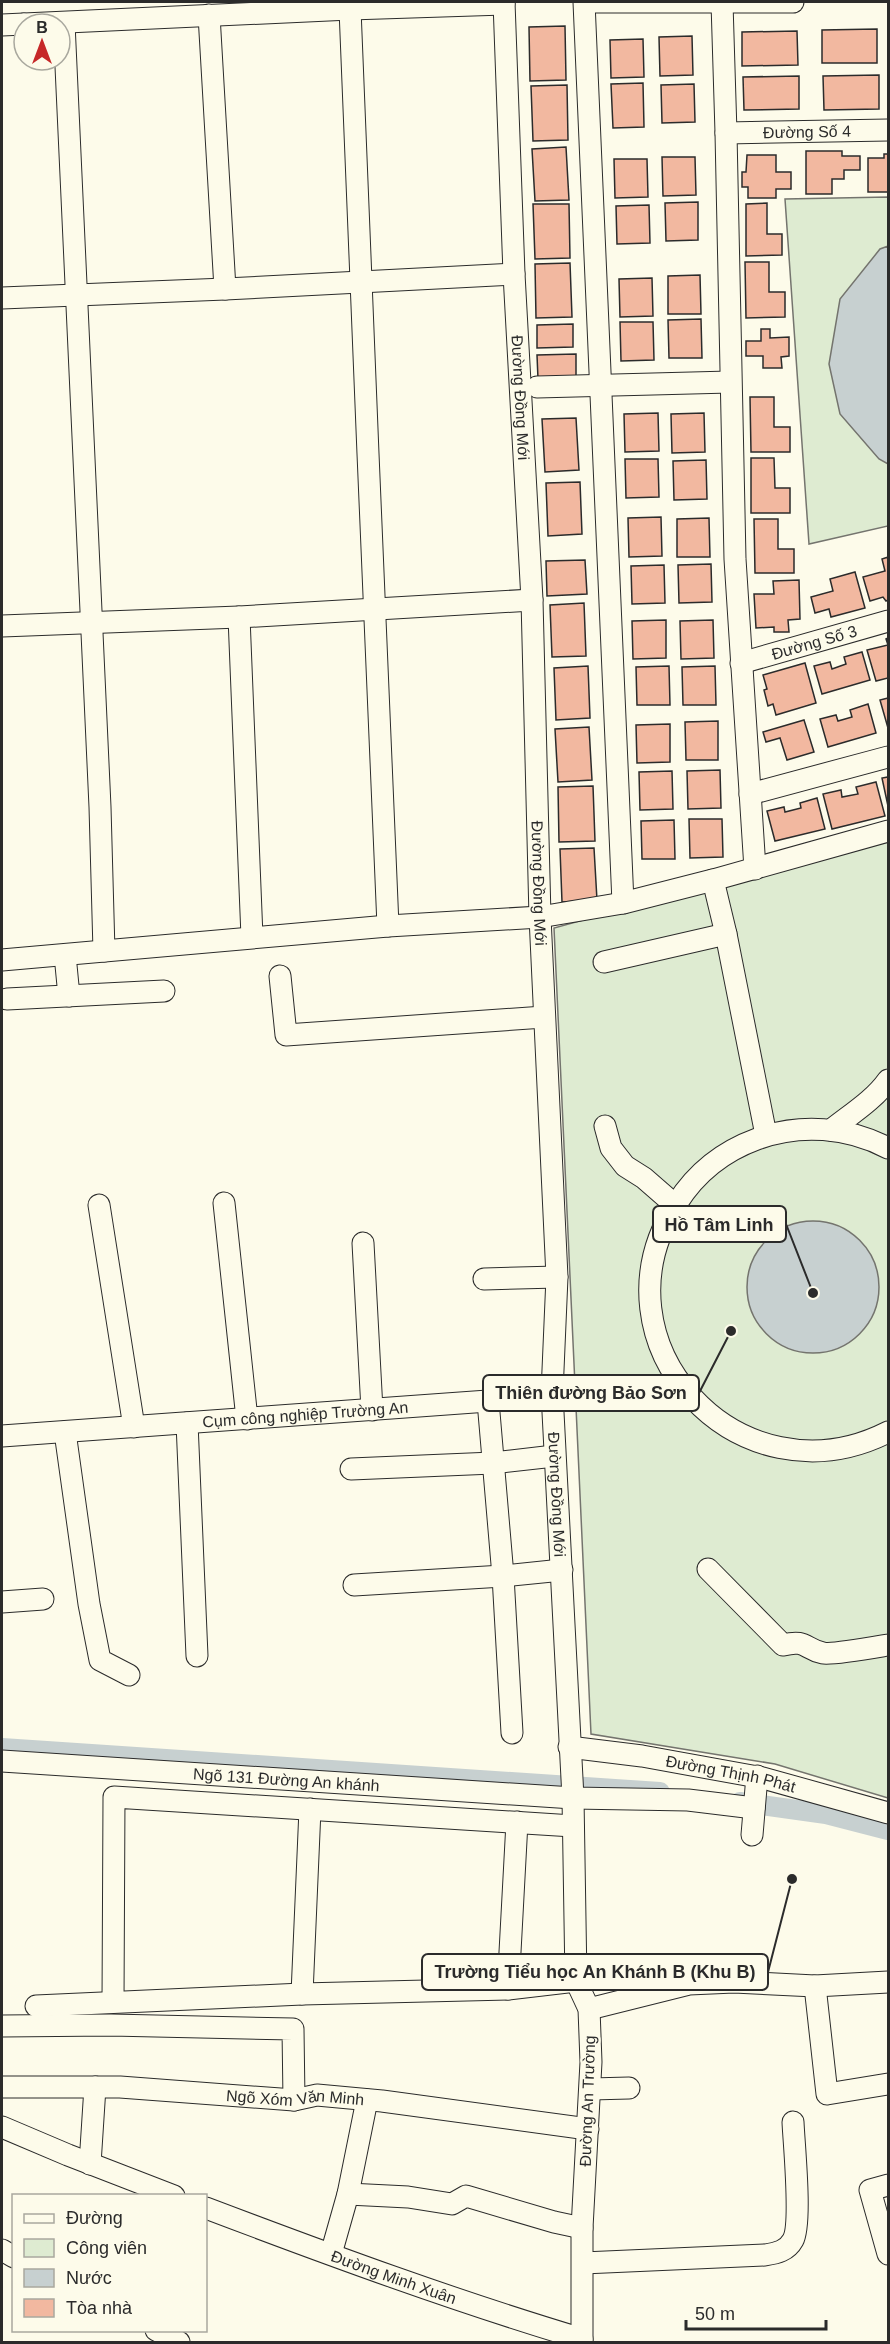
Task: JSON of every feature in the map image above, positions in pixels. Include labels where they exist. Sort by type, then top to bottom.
[{"type":"street","points":[[623,903],[586,2],[793,2]]},
{"type":"street","points":[[72,23],[504,3]]},
{"type":"street","name":"Đường Đồng Mới","points":[[504,3],[514,274],[532,600],[540,917],[557,1277],[552,1393],[554,1456],[562,1570],[572,1794]]},
{"type":"street","points":[[722,3],[735,559],[755,869]]},
{"type":"street","points":[[350,9],[359,281],[376,608],[388,926]]},
{"type":"street","points":[[209,15],[225,289]]},
{"type":"street","points":[[66,72],[100,807],[104,951]]},
{"type":"street","name":"Đường Số 4","points":[[726,133],[888,130]]},
{"type":"street","points":[[2,298],[514,274]]},
{"type":"street","points":[[537,387],[730,382]]},
{"type":"street","points":[[2,626],[239,617],[532,600]]},
{"type":"street","points":[[239,617],[252,937]]},
{"type":"street","name":"Đường Số 3","points":[[741,663],[888,621]]},
{"type":"street","points":[[750,794],[888,757]]},
{"type":"street","points":[[2,960],[388,926],[540,917],[623,903],[888,831]]},
{"type":"street","points":[[713,880],[766,1136]]},
{"type":"street","points":[[604,962],[726,934]]},
{"type":"street","points":[[65,955],[69,996]]},
{"type":"street","points":[[280,976],[286,1035],[544,1017]]},
{"type":"street","points":[[7,999],[164,991]]},
{"type":"street","points":[[831,1131],[879,1093],[888,1080]]},
{"type":"street","points":[[605,1126],[611,1148],[625,1166],[644,1178],[675,1205]]},
{"type":"street","points":[[888,1148],[859,1136],[831,1131],[793,1130],[766,1136],[730,1151],[696,1178],[675,1205],[660,1234],[654,1255],[650,1298],[653,1320],[663,1352],[678,1381],[708,1413],[745,1437],[788,1450],[832,1450],[854,1446],[888,1432]]},
{"type":"street","points":[[224,1203],[247,1419]]},
{"type":"street","points":[[99,1204],[134,1427]]},
{"type":"street","points":[[363,1243],[372,1410]]},
{"type":"street","points":[[484,1279],[557,1277]]},
{"type":"street","name":"Cụm công nghiệp Trường An","points":[[2,1436],[488,1401],[552,1393]]},
{"type":"street","points":[[488,1401],[503,1576],[512,1733]]},
{"type":"street","points":[[187,1423],[197,1656]]},
{"type":"street","points":[[55,1432],[100,1660],[129,1675]]},
{"type":"street","points":[[351,1469],[493,1463],[554,1456]]},
{"type":"street","points":[[708,1569],[783,1645],[795,1642],[804,1643],[824,1654],[888,1645]]},
{"type":"street","points":[[354,1585],[562,1570]]},
{"type":"street","points":[[2,1602],[43,1599]]},
{"type":"street","name":"Đường Thịnh Phát","points":[[569,1756],[642,1756],[757,1777],[888,1813]]},
{"type":"street","name":"Ngõ 131 Đường An khánh","points":[[2,1761],[688,1800],[754,1807]]},
{"type":"street","points":[[752,1835],[757,1777]]},
{"type":"street","name":"Đường An Trường","points":[[572,1794],[576,1981],[589,2009],[591,2089],[582,2228],[582,2341]]},
{"type":"street","points":[[112,2002],[114,1797],[573,1826]]},
{"type":"street","points":[[302,1994],[310,1809]]},
{"type":"street","points":[[508,1989],[516,1822]]},
{"type":"street","points":[[36,2006],[302,1994],[508,1989],[576,1981]]},
{"type":"street","points":[[589,2009],[689,1984],[734,1982],[814,1986],[888,1982]]},
{"type":"street","points":[[814,1986],[827,2094],[888,2084]]},
{"type":"street","points":[[2,2026],[123,2025],[293,2029],[294,2100]]},
{"type":"street","name":"Ngõ Xóm Văn Minh","points":[[2,2086],[143,2088],[294,2100],[317,2095],[393,2102],[588,2129]]},
{"type":"street","points":[[90,2164],[95,2087]]},
{"type":"street","points":[[591,2089],[629,2088]]},
{"type":"street","points":[[331,2254],[348,2194],[367,2100]]},
{"type":"street","points":[[583,2263],[765,2255],[782,2252],[793,2240],[797,2221],[793,2122]]},
{"type":"street","points":[[2,2127],[169,2194]]},
{"type":"street","points":[[879,2188],[888,2254]]},
{"type":"street","points":[[348,2194],[408,2197],[452,2204],[466,2196],[582,2228]]},
{"type":"street","name":"Đường Minh Xuân","points":[[207,2208],[582,2341]]},
{"type":"street","points":[[158,2332],[179,2343]]},
{"type":"green space","points":[[888,197],[888,526],[809,544],[785,199]]},
{"type":"green space","points":[[888,836],[888,1798],[775,1764],[591,1734],[554,928]]},
{"type":"water","points":[[888,246],[888,464],[879,459],[840,414],[829,364],[840,299],[880,249]]},
{"type":"water","points":[[813,1221],[838,1226],[859,1241],[874,1262],[879,1287],[874,1312],[859,1333],[838,1348],[813,1353],[788,1348],[767,1333],[752,1312],[747,1287],[752,1262],[767,1241],[788,1226]]},
{"type":"building","points":[[565,26],[566,80],[530,81],[529,27]]},
{"type":"building","points":[[877,29],[877,63],[822,63],[822,30]]},
{"type":"building","points":[[797,31],[798,65],[742,66],[742,32]]},
{"type":"building","points":[[692,36],[693,75],[660,76],[659,37]]},
{"type":"building","points":[[643,39],[644,77],[611,78],[610,40]]},
{"type":"building","points":[[879,75],[879,109],[824,110],[823,76]]},
{"type":"building","points":[[799,76],[799,109],[744,110],[743,77]]},
{"type":"building","points":[[643,83],[644,127],[613,128],[611,84]]},
{"type":"building","points":[[694,84],[695,122],[662,123],[661,85]]},
{"type":"building","points":[[567,85],[568,140],[533,141],[531,86]]},
{"type":"building","points":[[566,147],[569,200],[535,201],[532,149]]},
{"type":"building","points":[[806,151],[842,151],[842,156],[860,156],[860,170],[844,170],[844,179],[832,179],[832,194],[806,194]]},
{"type":"building","points":[[884,154],[888,154],[888,192],[868,192],[868,158],[884,158]]},
{"type":"building","points":[[747,155],[776,155],[776,172],[791,172],[791,189],[776,189],[776,198],[748,198],[748,187],[742,187],[742,172],[746,172]]},
{"type":"building","points":[[662,157],[695,157],[696,195],[663,196]]},
{"type":"building","points":[[614,159],[647,159],[648,197],[615,198]]},
{"type":"building","points":[[698,202],[698,240],[666,241],[665,203]]},
{"type":"building","points":[[767,203],[767,234],[782,234],[782,255],[746,256],[746,204]]},
{"type":"building","points":[[533,204],[569,204],[570,258],[535,259]]},
{"type":"building","points":[[649,205],[650,243],[617,244],[616,206]]},
{"type":"building","points":[[745,262],[769,262],[769,292],[785,292],[785,317],[746,318]]},
{"type":"building","points":[[570,263],[572,317],[536,318],[535,264]]},
{"type":"building","points":[[700,275],[701,314],[668,314],[668,276]]},
{"type":"building","points":[[652,278],[653,316],[620,317],[619,279]]},
{"type":"building","points":[[701,319],[702,358],[669,358],[668,320]]},
{"type":"building","points":[[620,322],[653,322],[654,360],[621,361]]},
{"type":"building","points":[[573,324],[573,347],[537,348],[537,325]]},
{"type":"building","points":[[761,329],[770,329],[770,338],[789,337],[789,356],[781,357],[782,368],[763,368],[763,356],[746,356],[746,341],[761,341]]},
{"type":"building","points":[[576,354],[576,378],[538,379],[537,355]]},
{"type":"building","points":[[750,397],[774,397],[774,427],[790,427],[790,452],[751,452]]},
{"type":"building","points":[[658,413],[659,451],[625,452],[624,414]]},
{"type":"building","points":[[704,413],[705,452],[672,453],[671,414]]},
{"type":"building","points":[[576,418],[579,470],[545,472],[542,419]]},
{"type":"building","points":[[751,458],[774,458],[775,488],[790,488],[790,513],[751,513]]},
{"type":"building","points":[[625,459],[658,459],[659,497],[626,498]]},
{"type":"building","points":[[706,460],[707,499],[674,500],[673,461]]},
{"type":"building","points":[[580,482],[582,534],[548,536],[546,483]]},
{"type":"building","points":[[661,517],[662,556],[629,557],[628,518]]},
{"type":"building","points":[[709,518],[710,557],[677,557],[677,519]]},
{"type":"building","points":[[754,519],[778,519],[778,549],[794,549],[794,573],[755,573]]},
{"type":"building","points":[[888,557],[888,600],[886,601],[883,597],[870,601],[863,577],[885,571],[882,559]]},
{"type":"building","points":[[585,560],[587,594],[547,596],[546,561]]},
{"type":"building","points":[[711,564],[712,602],[679,603],[678,565]]},
{"type":"building","points":[[664,565],[665,603],[632,604],[631,566]]},
{"type":"building","points":[[855,572],[865,608],[831,617],[829,609],[815,613],[811,597],[833,591],[830,579]]},
{"type":"building","points":[[799,580],[800,619],[788,620],[789,632],[774,632],[774,627],[756,628],[754,594],[774,594],[773,581]]},
{"type":"building","points":[[584,603],[586,656],[552,657],[550,605]]},
{"type":"building","points":[[666,620],[666,658],[633,659],[632,621]]},
{"type":"building","points":[[713,620],[714,658],[681,659],[680,621]]},
{"type":"building","points":[[888,645],[888,678],[876,681],[867,650]]},
{"type":"building","points":[[862,652],[870,680],[822,694],[814,666],[830,662],[832,669],[846,664],[844,657]]},
{"type":"building","points":[[805,663],[816,703],[776,715],[773,704],[768,706],[763,675]]},
{"type":"building","points":[[588,666],[590,718],[556,720],[554,668]]},
{"type":"building","points":[[669,666],[670,705],[637,705],[636,667]]},
{"type":"building","points":[[715,666],[716,705],[683,705],[682,667]]},
{"type":"building","points":[[888,698],[888,728],[880,700]]},
{"type":"building","points":[[868,704],[876,733],[828,747],[820,719],[836,715],[838,721],[852,717],[850,710]]},
{"type":"building","points":[[804,720],[814,752],[787,760],[780,738],[766,742],[763,732]]},
{"type":"building","points":[[718,721],[718,760],[686,760],[685,722]]},
{"type":"building","points":[[670,724],[670,762],[637,763],[636,725]]},
{"type":"building","points":[[589,727],[592,780],[558,782],[555,729]]},
{"type":"building","points":[[720,770],[721,808],[688,809],[687,771]]},
{"type":"building","points":[[672,771],[673,809],[640,810],[639,772]]},
{"type":"building","points":[[888,777],[888,806],[882,778]]},
{"type":"building","points":[[876,782],[885,816],[832,829],[823,794],[841,790],[842,797],[858,794],[856,787]]},
{"type":"building","points":[[593,786],[595,841],[559,842],[558,787]]},
{"type":"building","points":[[817,798],[825,829],[775,841],[767,811],[784,807],[785,812],[801,808],[800,803]]},
{"type":"building","points":[[689,819],[722,819],[723,857],[690,858]]},
{"type":"building","points":[[674,820],[675,859],[642,859],[641,821]]},
{"type":"building","points":[[594,848],[597,900],[562,902],[560,849]]},
{"type":"waterway","points":[[2,1748],[660,1792]]},
{"type":"waterway","points":[[740,1802],[826,1814],[888,1830]]},
{"type":"place","name":"Hồ Tâm Linh","points":[[813,1293]]},
{"type":"place","name":"Thiên đường Bảo Sơn","points":[[731,1331]]},
{"type":"place","name":"Trường Tiểu học An Khánh B (Khu B)","points":[[792,1879]]}]
